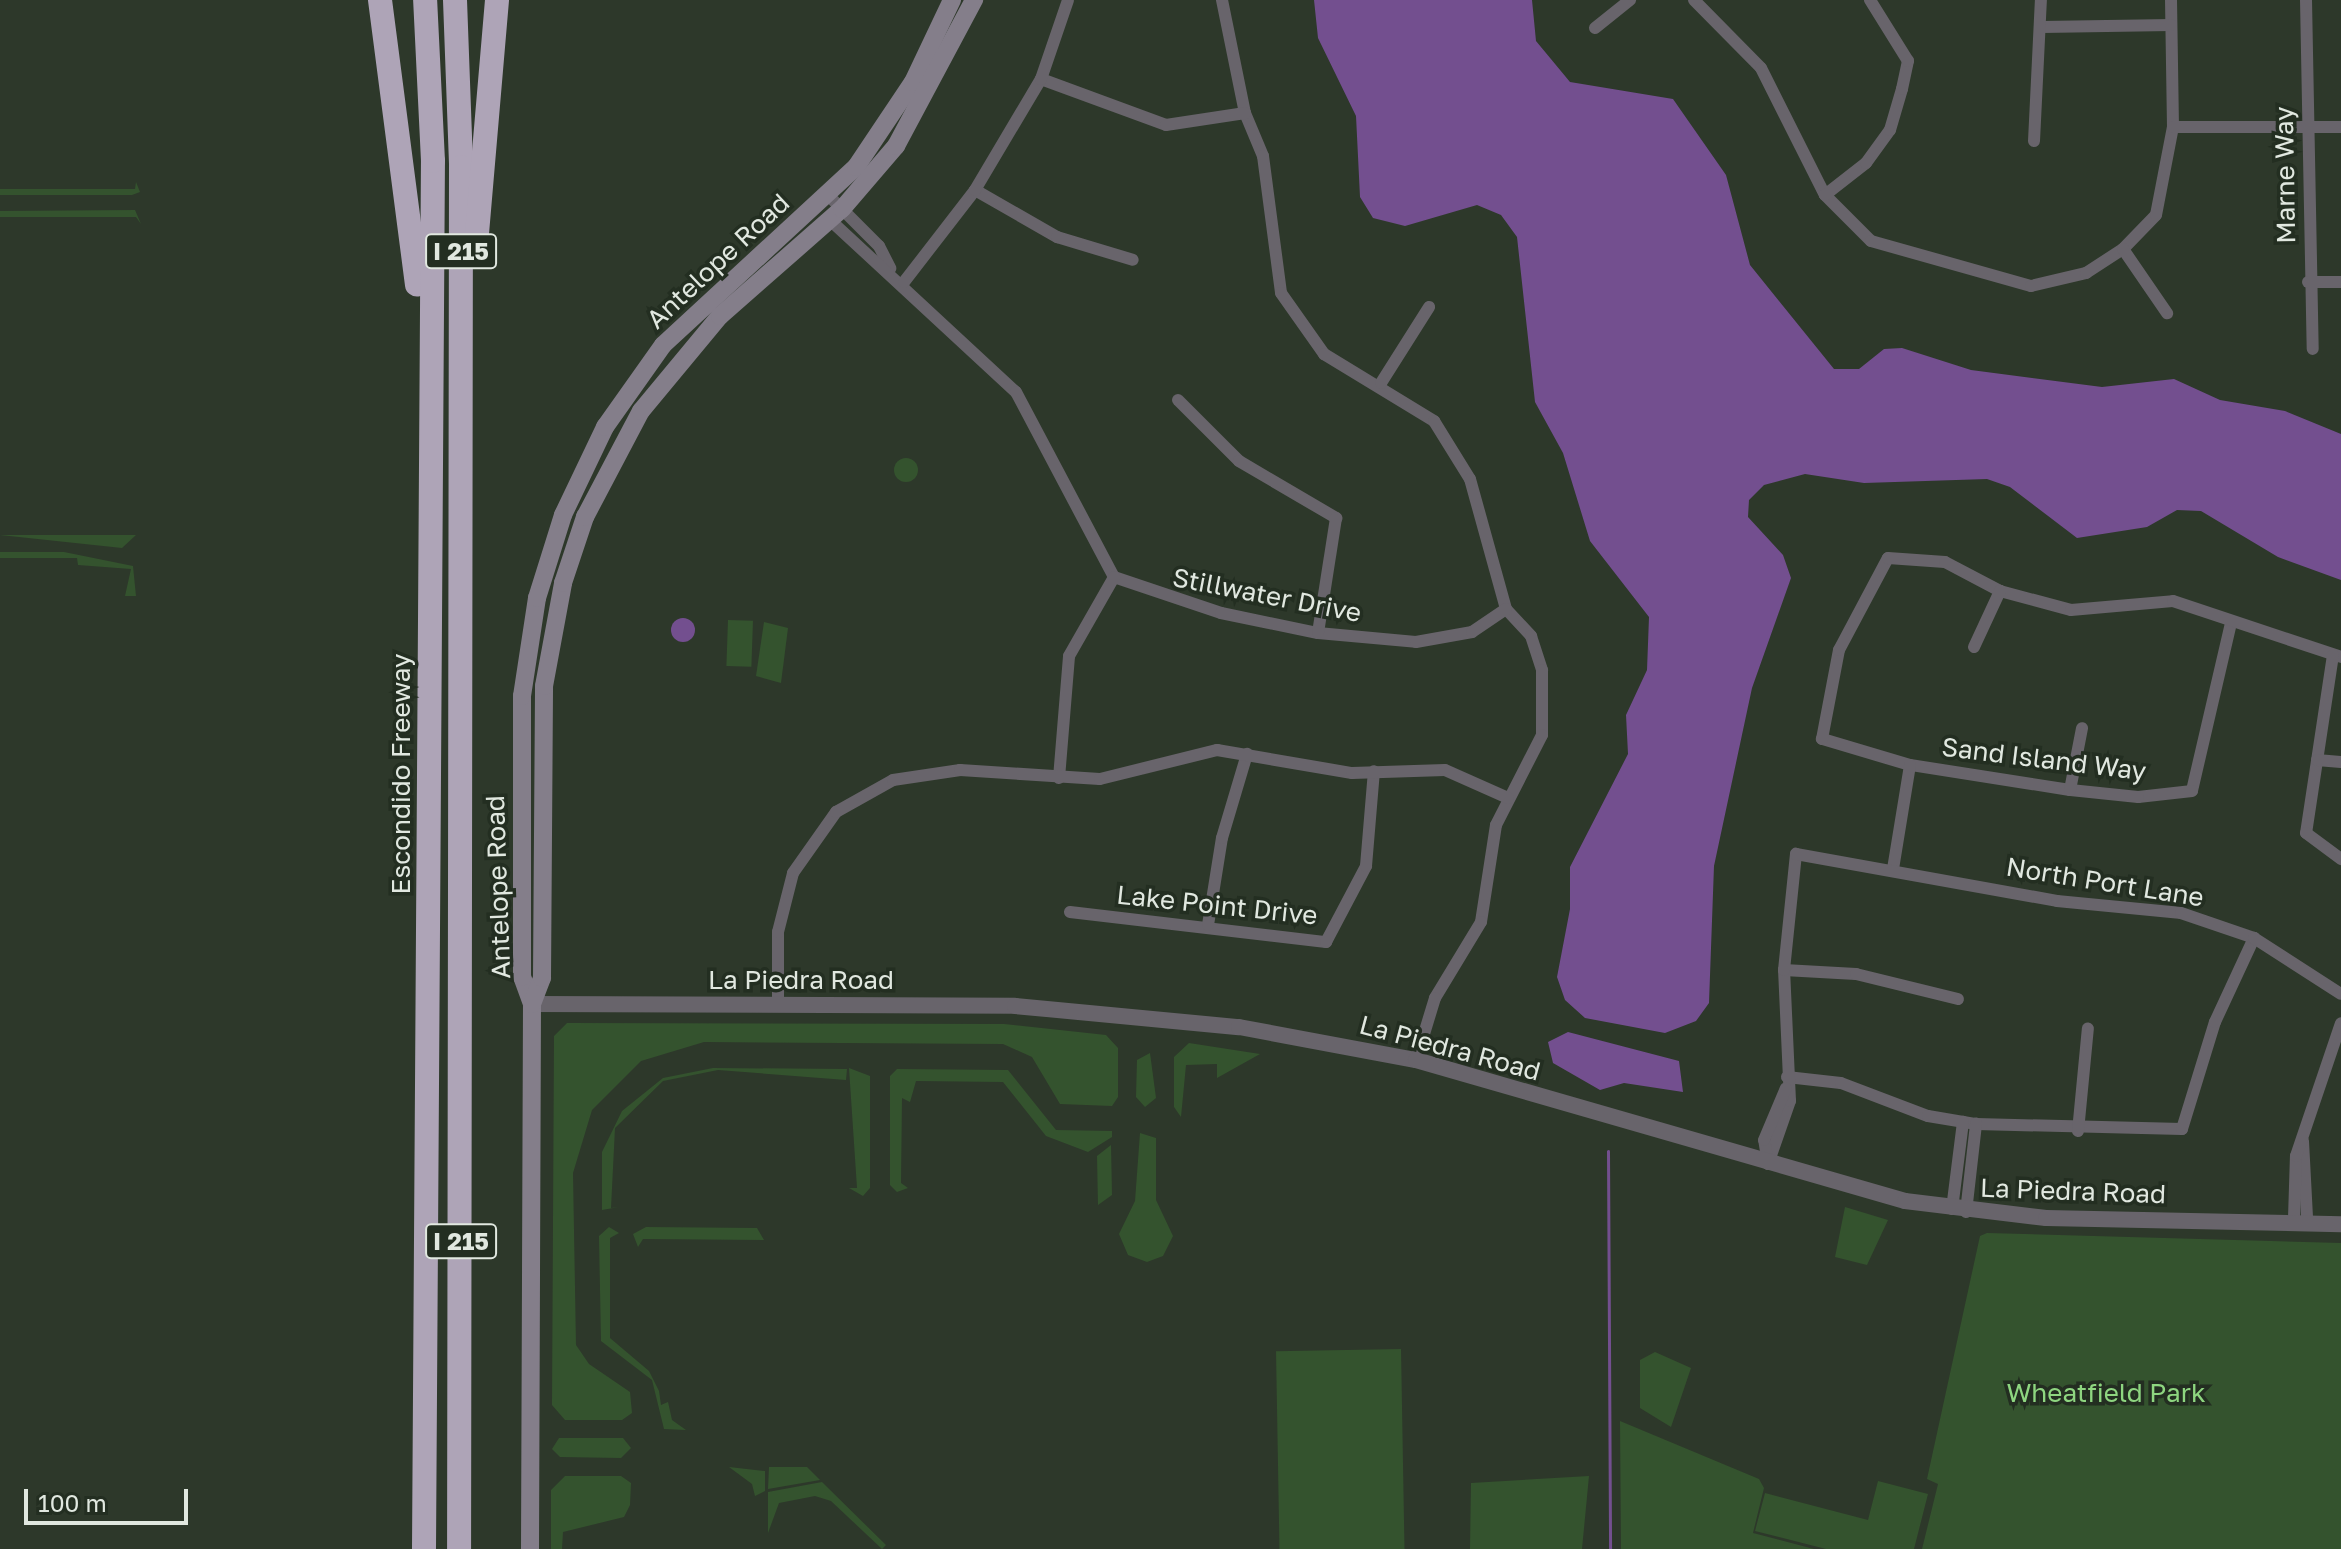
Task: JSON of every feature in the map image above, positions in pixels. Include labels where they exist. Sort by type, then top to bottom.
[{"type":"highway","points":[[380,0],[406,160],[419,440],[431,482]]},
{"type":"highway","name":"Escondido Freeway","points":[[424,1549],[433,161],[425,0]]},
{"type":"highway","name":"I 215","points":[[455,0],[460,502],[459,1549]]},
{"type":"highway","points":[[460,502],[471,471],[474,282],[497,0]]},
{"type":"main road","name":"Antelope Road","points":[[530,1549],[532,1004],[522,977],[522,696],[552,545],[592,451],[663,345],[828,195],[913,82],[952,0]]},
{"type":"main road","name":"Antelope Road","points":[[532,1004],[542,978],[544,686],[574,545],[622,441],[668,374],[741,296],[836,214],[922,106],[974,0]]},
{"type":"street","points":[[904,282],[975,190],[1041,79],[1068,0]]},
{"type":"street","points":[[1222,0],[1245,113],[1263,156],[1281,293],[1324,354],[1381,383],[1434,421],[1470,479],[1506,609],[1531,636],[1545,704],[1542,735],[1508,798],[1491,848],[1481,922],[1435,998],[1416,1060]]},
{"type":"street","points":[[1595,28],[1630,0]]},
{"type":"street","points":[[1694,0],[1761,68],[1825,195],[1871,241],[2031,286],[2086,273],[2123,249],[2156,215],[2173,127],[2171,0]]},
{"type":"street","points":[[1825,195],[1866,163],[1890,130],[1902,89],[1908,61],[1870,0]]},
{"type":"street","points":[[2034,141],[2041,0]]},
{"type":"street","name":"Marne Way","points":[[2306,0],[2308,282],[2313,349]]},
{"type":"street","points":[[2042,27],[2171,25]]},
{"type":"street","points":[[1041,79],[1166,125],[1245,113]]},
{"type":"street","points":[[2173,127],[2341,127]]},
{"type":"street","points":[[975,190],[1057,237],[1133,260]]},
{"type":"street","points":[[828,195],[836,214],[904,282],[929,314],[1016,392],[1114,577],[1069,656],[1059,778]]},
{"type":"street","points":[[2123,249],[2167,313]]},
{"type":"street","points":[[2308,282],[2341,282]]},
{"type":"street","points":[[1381,383],[1429,307]]},
{"type":"street","points":[[1178,400],[1239,461],[1336,518],[1318,633]]},
{"type":"street","name":"Sand Island Way","points":[[2000,591],[1945,562],[1888,558],[1839,650],[1822,739],[1910,765],[2070,790],[2138,797],[2192,791],[2231,623]]},
{"type":"street","name":"Stillwater Drive","points":[[1114,577],[1158,596],[1318,633],[1416,642],[1472,632],[1506,609]]},
{"type":"street","points":[[1974,647],[2000,591],[2071,610],[2173,601],[2231,623],[2337,656],[2306,833],[2341,859]]},
{"type":"street","points":[[2070,790],[2082,728]]},
{"type":"street","points":[[778,1003],[783,902],[813,839],[836,812],[893,780],[927,771],[1059,778],[1133,774],[1193,753],[1247,754],[1374,771],[1445,770],[1508,798]]},
{"type":"street","points":[[1208,925],[1222,838],[1247,754]]},
{"type":"street","points":[[2317,760],[2341,762]]},
{"type":"street","points":[[1893,869],[1910,765]]},
{"type":"street","name":"Lake Point Drive","points":[[1070,912],[1208,925],[1326,942],[1366,866],[1374,771]]},
{"type":"street","name":"North Port Lane","points":[[1784,970],[1796,854],[1893,869],[2057,901],[2181,913],[2254,938],[2341,994]]},
{"type":"street","points":[[1786,1082],[1841,1083],[1969,1123],[2078,1131],[2182,1129],[2215,1022],[2254,938]]},
{"type":"street","points":[[1768,1164],[1790,1101],[1786,1082],[1784,970],[1856,974],[1958,999]]},
{"type":"street","name":"La Piedra Road","points":[[532,1004],[778,1003],[1086,1010],[1300,1035],[1416,1060],[1768,1164],[1959,1210],[2300,1218],[2341,1224]]},
{"type":"street","points":[[2300,1218],[2303,1141],[2309,1101],[2341,1023]]},
{"type":"street","points":[[2078,1131],[2088,1028]]},
{"type":"street","points":[[1959,1210],[1969,1123]]},
{"type":"green space","points":[[136,182],[140,192],[132,195],[0,195],[0,189],[135,189]]},
{"type":"green space","points":[[135,210],[141,224],[136,217],[0,217],[0,211]]},
{"type":"green space","points":[[906,458],[914,462],[918,470],[914,478],[906,482],[898,478],[894,470],[898,462]]},
{"type":"green space","points":[[0,535],[136,535],[122,548]]},
{"type":"green space","points":[[0,552],[64,552],[133,566],[136,596],[125,596],[131,569],[78,565],[77,558],[0,558]]},
{"type":"green space","points":[[728,620],[753,621],[751,667],[726,666]]},
{"type":"green space","points":[[764,622],[788,628],[781,683],[756,676]]},
{"type":"green space","points":[[567,1023],[1004,1024],[1106,1035],[1118,1048],[1118,1097],[1112,1106],[1060,1104],[1032,1057],[1003,1044],[704,1042],[641,1061],[592,1110],[573,1173],[576,1345],[589,1364],[630,1392],[632,1413],[622,1420],[565,1420],[552,1405],[554,1036]]},
{"type":"green space","points":[[1189,1043],[1260,1054],[1217,1078],[1217,1064],[1186,1065],[1181,1117],[1174,1107],[1174,1057]]},
{"type":"green space","points":[[1150,1053],[1156,1098],[1145,1107],[1136,1097],[1137,1060]]},
{"type":"green space","points":[[713,1068],[847,1069],[846,1080],[718,1070],[663,1081],[615,1128],[611,1208],[619,1207],[602,1210],[602,1152],[622,1111],[663,1078]]},
{"type":"green space","points":[[849,1068],[870,1076],[870,1188],[863,1196],[849,1188],[857,1188]]},
{"type":"green space","points":[[897,1069],[1008,1070],[1056,1130],[1112,1131],[1112,1137],[1088,1152],[1046,1136],[1003,1082],[916,1081],[910,1102],[902,1098],[901,1183],[908,1188],[897,1192],[890,1185],[890,1076]]},
{"type":"green space","points":[[1140,1133],[1156,1138],[1156,1200],[1173,1236],[1163,1256],[1147,1262],[1128,1255],[1119,1234],[1135,1201]]},
{"type":"green space","points":[[1111,1145],[1112,1195],[1098,1205],[1097,1156]]},
{"type":"green space","points":[[1845,1207],[1888,1220],[1867,1265],[1835,1257]]},
{"type":"green space","points":[[609,1227],[619,1233],[610,1238],[610,1338],[649,1371],[659,1391],[661,1405],[668,1402],[672,1420],[686,1430],[664,1429],[652,1380],[601,1341],[599,1236]]},
{"type":"green space","points":[[646,1227],[757,1228],[764,1240],[643,1239],[638,1247],[633,1234]]},
{"type":"green space","name":"Wheatfield Park","points":[[1987,1233],[2341,1243],[2341,1549],[1922,1549],[1938,1484],[1927,1479],[1980,1236]]},
{"type":"green space","points":[[1401,1349],[1404,1549],[1279,1549],[1276,1351]]},
{"type":"green space","points":[[1655,1352],[1691,1368],[1671,1427],[1640,1408],[1640,1360]]},
{"type":"green space","points":[[1620,1421],[1759,1479],[1764,1488],[1753,1533],[1814,1549],[1621,1549]]},
{"type":"green space","points":[[559,1438],[623,1438],[631,1448],[621,1458],[560,1457],[552,1449]]},
{"type":"green space","points":[[729,1467],[765,1471],[765,1491],[755,1496],[752,1484]]},
{"type":"green space","points":[[769,1467],[807,1467],[820,1480],[768,1489]]},
{"type":"green space","points":[[565,1476],[621,1476],[631,1483],[630,1505],[624,1517],[563,1532],[562,1549],[551,1549],[551,1490]]},
{"type":"green space","points":[[1589,1476],[1582,1549],[1470,1549],[1471,1483]]},
{"type":"green space","points":[[1878,1481],[1928,1494],[1914,1549],[1826,1549],[1755,1531],[1765,1493],[1868,1520]]},
{"type":"green space","points":[[822,1482],[886,1545],[882,1549],[831,1501],[815,1496],[779,1503],[768,1533],[768,1492]]},
{"type":"shaded area","points":[[1314,0],[1532,0],[1536,41],[1570,82],[1673,99],[1726,175],[1750,265],[1834,369],[1859,369],[1884,349],[1902,348],[1971,370],[2102,387],[2174,379],[2220,400],[2285,411],[2341,434],[2341,580],[2278,557],[2201,511],[2177,510],[2147,527],[2077,538],[2010,487],[1987,479],[1864,483],[1805,474],[1764,485],[1749,500],[1748,517],[1783,555],[1791,578],[1752,688],[1714,866],[1709,1003],[1696,1021],[1665,1033],[1585,1018],[1565,1000],[1557,977],[1570,909],[1570,867],[1628,754],[1626,715],[1647,670],[1649,617],[1590,541],[1563,453],[1535,402],[1517,237],[1501,215],[1477,205],[1405,226],[1373,218],[1360,197],[1356,116],[1318,38]]},
{"type":"shaded area","points":[[683,618],[691,622],[695,630],[691,638],[683,642],[675,638],[671,630],[675,622]]},
{"type":"shaded area","points":[[1568,1032],[1679,1061],[1683,1092],[1624,1083],[1600,1090],[1553,1063],[1548,1042]]},
{"type":"waterway","points":[[1608,1151],[1610,1549]]}]
